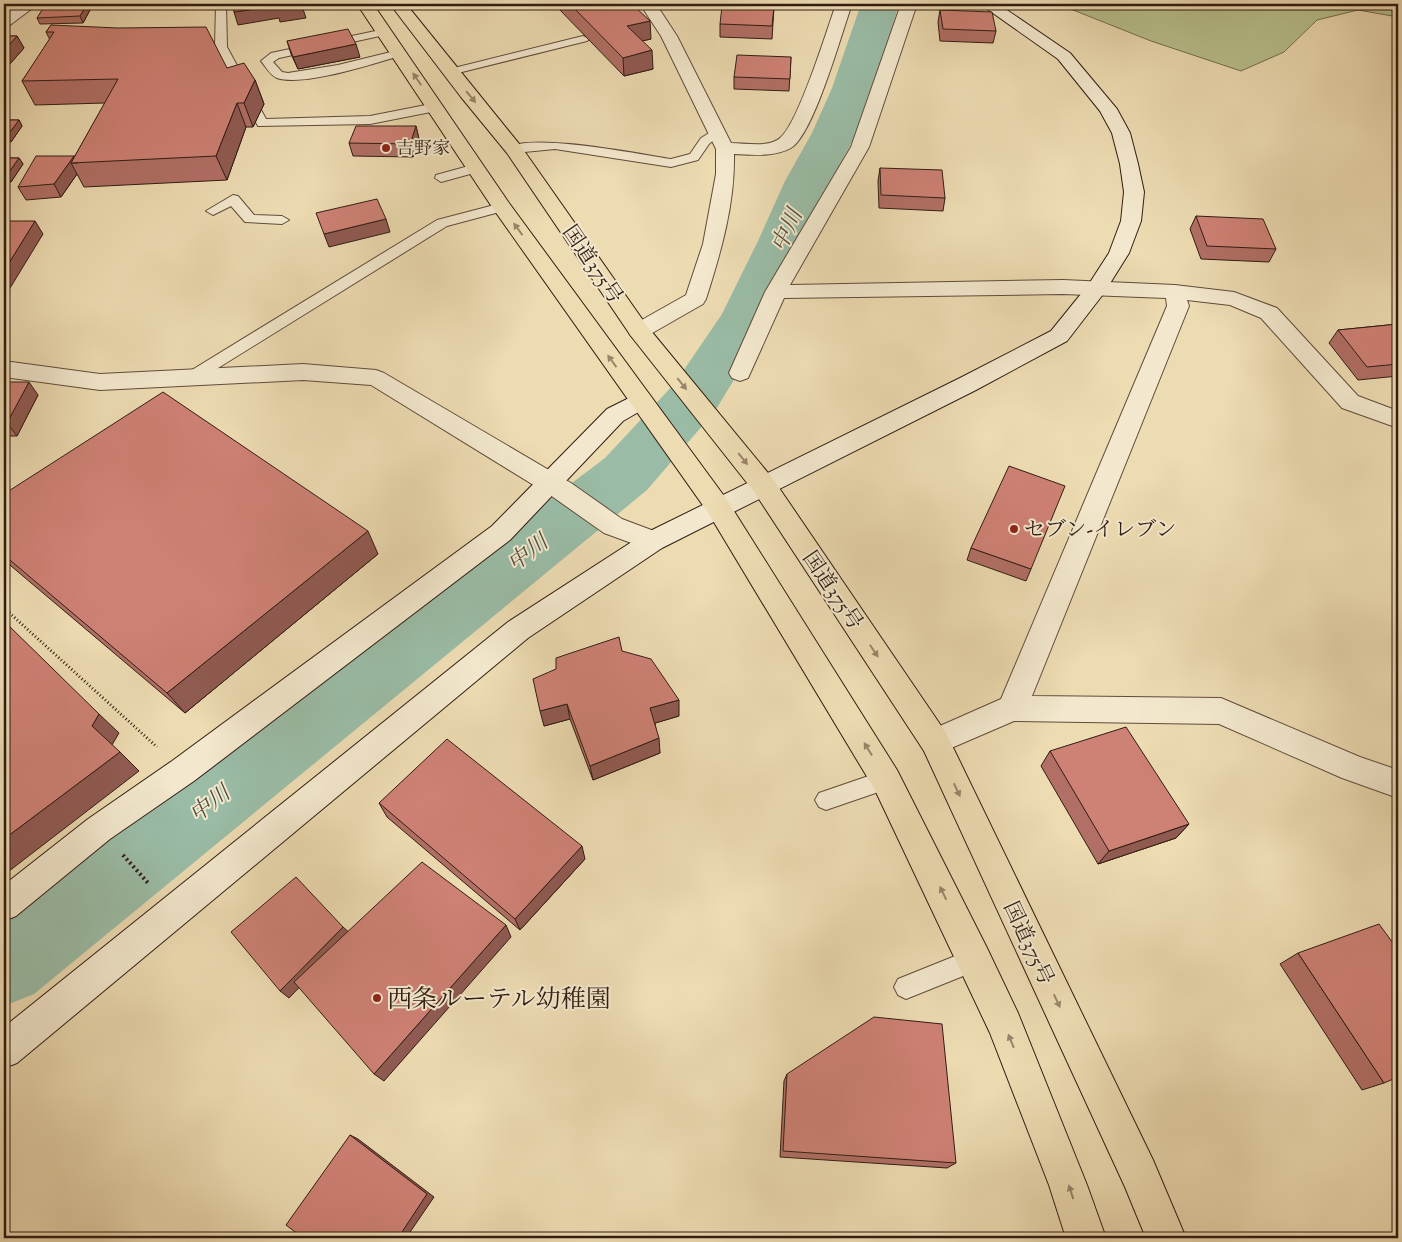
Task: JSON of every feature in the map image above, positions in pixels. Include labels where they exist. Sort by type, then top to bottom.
[{"type":"highway","name":"国道375号","points":[[365,4],[502,207],[718,507],[886,780],[976,960],[1005,1026],[1086,1238]]},
{"type":"highway","name":"国道375号","points":[[398,4],[450,72],[514,149],[645,338],[764,486],[934,742],[1139,1174],[1166,1238]]},
{"type":"street","points":[[4,22],[30,4]]},
{"type":"street","points":[[645,338],[695,299],[714,244],[725,174],[721,141],[669,36],[648,4]]},
{"type":"street","points":[[721,141],[775,147],[789,142],[802,117],[844,4]]},
{"type":"street","points":[[740,373],[776,292],[860,147],[909,4]]},
{"type":"street","points":[[4,1050],[518,630],[653,541],[968,384],[1059,336],[1097,288],[1119,253],[1131,221],[1134,192],[1121,133],[1108,109],[1064,56],[988,4]]},
{"type":"street","points":[[776,292],[1097,288],[1175,292],[1234,300],[1269,313],[1350,402],[1398,420]]},
{"type":"street","points":[[1012,708],[1178,306],[1175,292]]},
{"type":"street","points":[[4,369],[100,382],[303,372],[376,378],[555,486],[613,526],[653,541]]},
{"type":"street","points":[[4,905],[99,829],[183,771],[502,533],[555,486],[615,415],[641,400]]},
{"type":"street","points":[[934,742],[1012,708],[1221,711],[1353,768],[1398,784]]},
{"type":"lane","points":[[221,4],[221,47],[262,123],[370,120],[436,107]]},
{"type":"lane","points":[[385,32],[275,55],[267,61],[279,75],[289,77],[342,68],[399,53]]},
{"type":"lane","points":[[450,72],[583,39]]},
{"type":"lane","points":[[514,149],[555,145],[671,163],[694,157],[705,141],[721,141]]},
{"type":"lane","points":[[441,178],[476,168]]},
{"type":"lane","points":[[213,211],[233,199],[250,219],[282,220]]},
{"type":"lane","points":[[192,377],[442,223],[502,207]]},
{"type":"lane","points":[[826,800],[886,780]]},
{"type":"lane","points":[[906,988],[976,960]]},
{"type":"path","points":[[4,608],[183,771]]},
{"type":"path","points":[[99,829],[174,912]]},
{"type":"green space","points":[[1058,4],[1398,4],[1398,17],[1358,10],[1317,20],[1284,52],[1241,71],[1151,41]]},
{"type":"building","points":[[87,4],[80,16],[37,18],[45,5]]},
{"type":"building","points":[[233,4],[301,4],[302,6],[276,9],[276,6],[234,12]]},
{"type":"building","points":[[570,4],[632,4],[650,21],[627,26],[652,50],[623,58]]},
{"type":"building","points":[[722,6],[774,7],[772,26],[720,24]]},
{"type":"building","points":[[940,10],[992,12],[996,31],[943,29]]},
{"type":"building","points":[[51,25],[118,28],[206,27],[227,68],[244,63],[255,80],[244,103],[237,103],[216,156],[71,163],[118,79],[22,81],[54,32],[46,32]]},
{"type":"building","points":[[348,29],[356,44],[293,57],[287,41]]},
{"type":"building","points":[[4,36],[17,36],[4,51]]},
{"type":"building","points":[[737,55],[791,57],[790,79],[734,77]]},
{"type":"building","points":[[4,120],[19,120],[7,136],[4,136]]},
{"type":"building","points":[[356,126],[416,126],[410,144],[349,143]]},
{"type":"building","points":[[36,156],[74,156],[54,184],[18,187]]},
{"type":"building","points":[[4,158],[19,158],[7,175],[4,175]]},
{"type":"building","points":[[880,168],[942,170],[945,198],[881,195]]},
{"type":"building","points":[[377,199],[386,219],[324,234],[316,213]]},
{"type":"building","points":[[1196,216],[1263,219],[1276,249],[1207,246]]},
{"type":"building","points":[[4,221],[35,221],[4,271]]},
{"type":"building","points":[[1398,324],[1398,364],[1367,367],[1338,330]]},
{"type":"building","points":[[4,382],[29,382],[7,423],[4,423]]},
{"type":"building","points":[[163,392],[368,531],[167,693],[4,555],[4,494]]},
{"type":"building","name":"セブン-イレブン","points":[[1009,466],[1065,486],[1031,569],[971,548]]},
{"type":"building","points":[[4,621],[99,714],[92,726],[120,752],[4,839]]},
{"type":"building","points":[[619,637],[622,651],[651,659],[679,700],[650,708],[659,738],[590,766],[567,704],[540,711],[533,679],[556,669],[556,658]]},
{"type":"building","points":[[1126,727],[1189,824],[1109,851],[1050,751]]},
{"type":"building","points":[[447,739],[582,846],[515,919],[379,803]]},
{"type":"building","points":[[422,862],[506,925],[374,1074],[294,982]]},
{"type":"building","points":[[296,877],[343,927],[280,991],[231,932]]},
{"type":"building","points":[[1379,924],[1398,950],[1398,1077],[1384,1083],[1298,953]]},
{"type":"building","points":[[874,1017],[942,1024],[956,1163],[783,1151],[787,1074]]},
{"type":"building","points":[[350,1135],[427,1194],[398,1238],[303,1238],[286,1225]]},
{"type":"waterway","name":"中川","points":[[4,964],[626,474],[695,397],[748,314],[783,241],[808,181],[827,143],[831,140],[853,88],[880,4]]},
{"type":"place","name":"吉野家","points":[[386,148]]},
{"type":"place","name":"セブン-イレブン","points":[[1014,529]]},
{"type":"place","name":"西条ルーテル幼稚園","points":[[377,998]]}]
